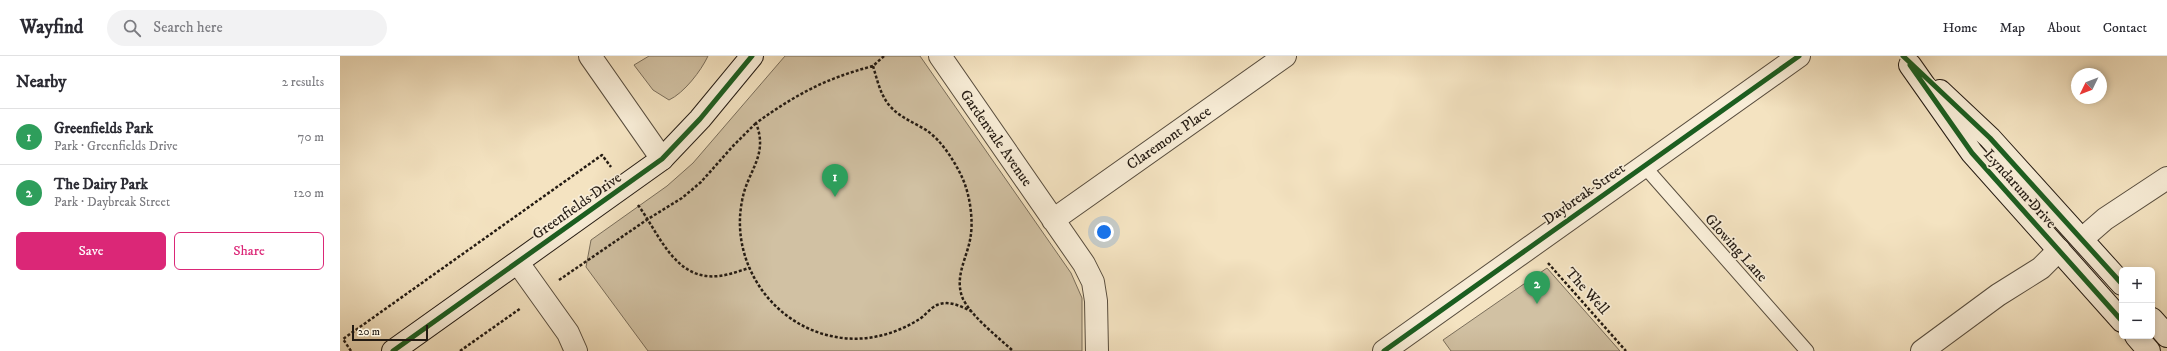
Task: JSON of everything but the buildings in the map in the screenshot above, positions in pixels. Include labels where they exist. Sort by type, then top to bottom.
[{"type":"street","points":[[590,56],[662,159]]},
{"type":"street","name":"Greenfields Drive","points":[[393,351],[662,159],[700,119],[752,56]]},
{"type":"street","name":"Gardenvale Avenue","points":[[940,56],[1084,264],[1093,282],[1096,301],[1097,351]]},
{"type":"street","name":"Claremont Place","points":[[1053,220],[1285,56]]},
{"type":"street","name":"Daybreak Street","points":[[1384,351],[1799,56]]},
{"type":"street","name":"Lyndarum Drive","points":[[1906,60],[1990,138],[2119,281]]},
{"type":"street","name":"Lyndarum Drive","points":[[1906,60],[1972,153],[2119,318]]},
{"type":"street","points":[[1928,349],[1998,295],[2041,268],[2061,253],[2079,236],[2167,178]]},
{"type":"street","points":[[2061,253],[2079,236]]},
{"type":"street","points":[[518,263],[568,333],[576,351]]},
{"type":"street","points":[[2155,322],[2167,336]]},
{"type":"street","points":[[2139,339],[2149,351]]},
{"type":"lane","name":"Glowing Lane","points":[[1644,166],[1807,351]]},
{"type":"path","points":[[460,351],[648,219],[682,198],[701,182],[756,123],[807,89],[842,74],[873,66],[884,56]]},
{"type":"path","points":[[873,66],[882,93],[888,104],[898,114],[927,130],[939,142],[962,177],[969,198],[970,238],[959,275],[963,299],[971,311],[1013,351]]},
{"type":"path","points":[[756,123],[762,144],[758,159],[742,200],[739,224],[741,246],[750,271],[766,297],[776,308],[809,330],[831,336],[865,339],[903,329],[920,320],[936,305],[957,304],[971,311]]},
{"type":"shaded area","points":[[649,56],[708,56],[692,81],[675,97],[669,100],[653,90],[634,65]]},
{"type":"shaded area","points":[[785,56],[920,56],[1071,273],[1082,298],[1082,351],[648,351],[586,267],[591,240],[667,186],[693,163]]},
{"type":"shaded area","points":[[1547,268],[1620,351],[1451,351],[1443,340]]},
{"type":"cycle path","points":[[393,351],[662,159],[700,119],[752,56]]},
{"type":"cycle path","points":[[1384,351],[1799,56]]},
{"type":"cycle path","points":[[1903,56],[1990,138],[2119,281]]},
{"type":"cycle path","points":[[1910,65],[1972,153],[2119,318]]},
{"type":"place","name":"Greenfields Park","points":[[835,197]]},
{"type":"place","name":"The Dairy Park","points":[[1537,304]]}]
